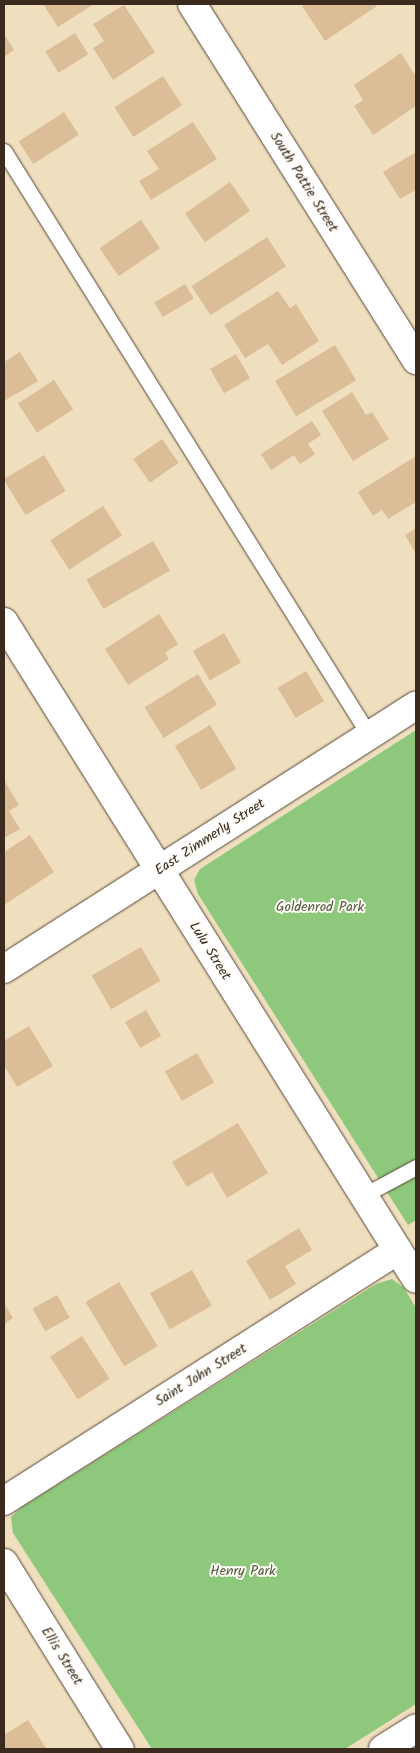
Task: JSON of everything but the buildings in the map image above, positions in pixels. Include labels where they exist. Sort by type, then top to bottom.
[{"type":"street","name":"South Pattie Street","points":[[192,4],[416,360]]},
{"type":"street","name":"Lulu Street","points":[[4,622],[416,1279]]},
{"type":"street","name":"East Zimmerly Street","points":[[4,969],[416,706]]},
{"type":"street","name":"Saint John Street","points":[[4,1500],[398,1250]]},
{"type":"street","name":"Ellis Street","points":[[4,1563],[120,1749]]},
{"type":"street","points":[[383,1749],[414,1733]]},
{"type":"lane","points":[[4,151],[369,735]]},
{"type":"lane","points":[[364,1195],[416,1167]]},
{"type":"green space","name":"Goldenrod Park","points":[[416,730],[416,1220],[408,1225],[198,894],[194,880],[200,869]]},
{"type":"green space","name":"Henry Park","points":[[392,1279],[404,1288],[416,1308],[416,1704],[345,1749],[152,1749],[13,1533],[11,1517],[22,1507],[376,1284]]}]
